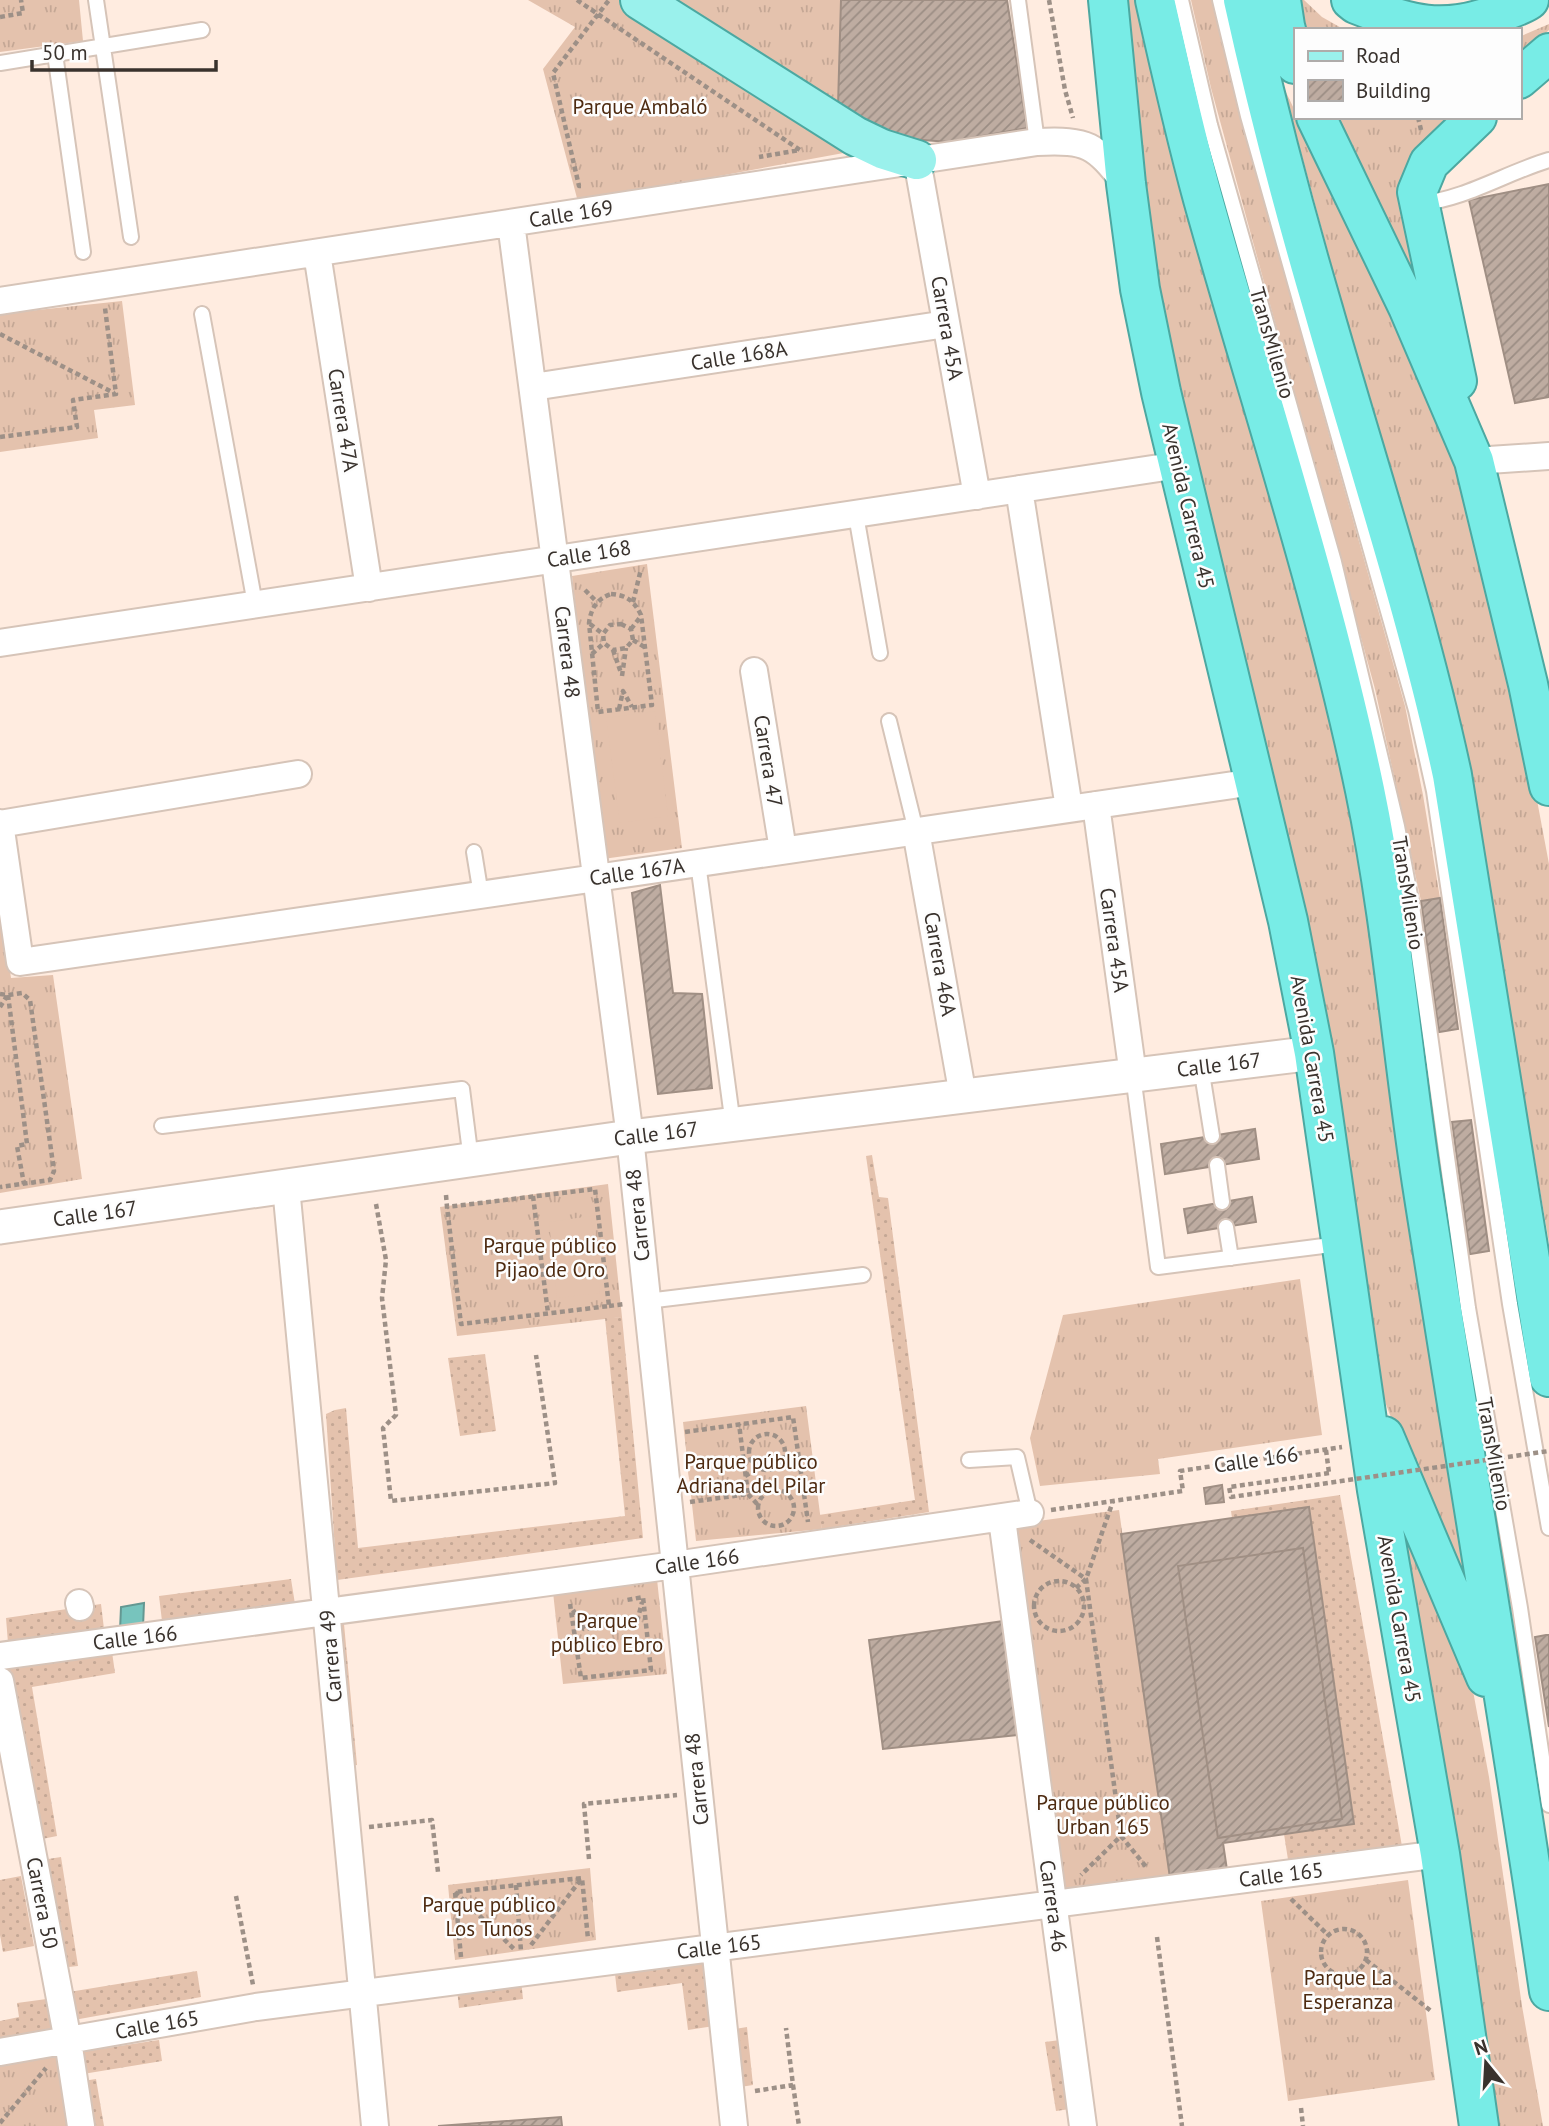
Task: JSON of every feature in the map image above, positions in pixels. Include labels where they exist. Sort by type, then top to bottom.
[{"type":"highway","name":"Avenida Carrera 45","points":[[1108,0],[1126,184],[1140,289],[1179,465],[1288,920],[1314,1053],[1361,1379],[1440,1854],[1479,2126]]},
{"type":"highway","points":[[1155,0],[1204,200],[1331,644],[1367,797],[1389,928],[1420,1167],[1470,1495],[1515,1755],[1549,1991]]},
{"type":"highway","points":[[1244,0],[1264,95],[1323,310],[1397,556],[1443,733],[1549,1377]]},
{"type":"highway","points":[[1281,0],[1294,60]]},
{"type":"highway","points":[[1351,0],[1395,19],[1432,26],[1479,21],[1529,0]]},
{"type":"highway","points":[[1521,77],[1549,52]]},
{"type":"highway","points":[[1317,119],[1408,307],[1474,461]]},
{"type":"highway","points":[[1475,119],[1429,163],[1417,192],[1474,461],[1528,684],[1549,786]]},
{"type":"highway","points":[[1361,1379],[1482,1666],[1515,1755]]},
{"type":"main road","points":[[640,0],[855,136],[917,160]]},
{"type":"street","name":"Calle 169","points":[[0,301],[1037,142],[1080,142],[1093,149],[1126,184]]},
{"type":"street","name":"Carrera 45A","points":[[917,160],[977,496]]},
{"type":"street","name":"Carrera 48","points":[[512,223],[630,1137],[734,2126]]},
{"type":"street","name":"Carrera 47A","points":[[317,253],[369,588]]},
{"type":"street","name":"Calle 168A","points":[[533,387],[946,324]]},
{"type":"street","points":[[1474,461],[1549,456]]},
{"type":"street","name":"Calle 168","points":[[1,638],[369,588],[1179,465]]},
{"type":"street","points":[[1019,489],[1069,808]]},
{"type":"street","name":"Carrera 47","points":[[754,671],[782,850]]},
{"type":"street","points":[[0,824],[298,774]]},
{"type":"street","name":"Calle 167A","points":[[0,824],[20,962],[1254,782]]},
{"type":"street","name":"Carrera 45A","points":[[1096,804],[1133,1075]]},
{"type":"street","name":"Carrera 46A","points":[[916,831],[963,1096]]},
{"type":"street","name":"Calle 167","points":[[0,1227],[630,1137],[1314,1053]]},
{"type":"street","name":"Carrera 49","points":[[286,1187],[375,2126]]},
{"type":"street","name":"Calle 166","points":[[0,1656],[81,1622],[327,1612],[1030,1513]]},
{"type":"street","name":"Carrera 46","points":[[1002,1518],[1083,2126]]},
{"type":"street","name":"Carrera 50","points":[[0,1681],[68,2041],[80,2126]]},
{"type":"street","name":"Calle 165","points":[[0,2052],[256,2007],[1440,1854]]},
{"type":"lane","points":[[96,0],[131,237]]},
{"type":"lane","points":[[1018,0],[1037,142]]},
{"type":"lane","name":"TransMilenio","points":[[1181,0],[1210,125],[1334,562],[1392,804],[1412,906],[1468,1308],[1520,1608],[1549,1805]]},
{"type":"lane","name":"TransMilenio","points":[[1220,0],[1248,116],[1416,710],[1434,791],[1510,1304],[1549,1528]]},
{"type":"lane","points":[[0,63],[202,30]]},
{"type":"lane","points":[[55,54],[83,252]]},
{"type":"lane","points":[[1421,204],[1440,202],[1549,160]]},
{"type":"lane","points":[[202,314],[255,604]]},
{"type":"lane","points":[[856,515],[880,653]]},
{"type":"lane","points":[[889,721],[916,831]]},
{"type":"lane","points":[[474,852],[481,895]]},
{"type":"lane","points":[[698,863],[733,1125]]},
{"type":"lane","points":[[1201,1067],[1212,1136]]},
{"type":"lane","points":[[1133,1075],[1158,1267],[1342,1243]]},
{"type":"lane","points":[[162,1126],[462,1089],[471,1160]]},
{"type":"lane","points":[[1217,1165],[1222,1202]]},
{"type":"lane","points":[[1226,1227],[1231,1258]]},
{"type":"lane","points":[[647,1301],[863,1275]]},
{"type":"lane","points":[[969,1460],[1017,1457],[1030,1513]]},
{"type":"path","points":[[0,17],[23,13],[21,0]]},
{"type":"path","points":[[577,0],[800,150],[748,158]]},
{"type":"path","points":[[592,184],[579,186],[552,73],[609,0]]},
{"type":"path","points":[[1049,0],[1065,90]]},
{"type":"path","points":[[105,305],[116,394]]},
{"type":"path","points":[[0,334],[116,394]]},
{"type":"path","points":[[0,437],[77,428],[73,400],[116,394]]},
{"type":"path","points":[[611,594],[627,597],[641,615],[653,705],[598,712],[590,616],[597,602],[611,594]]},
{"type":"path","points":[[641,615],[631,629],[633,640],[646,648]]},
{"type":"path","points":[[589,623],[603,634]]},
{"type":"path","points":[[631,629],[621,624],[610,625],[603,634],[604,643],[613,650],[622,676],[626,648],[633,640]]},
{"type":"path","points":[[592,654],[604,643]]},
{"type":"path","points":[[613,650],[626,648]]},
{"type":"path","points":[[619,709],[623,691],[632,708]]},
{"type":"path","points":[[0,994],[22,993],[30,1000],[54,1171],[50,1180],[0,1187]]},
{"type":"path","points":[[0,1007],[8,995]]},
{"type":"path","points":[[8,995],[27,1144],[17,1146],[24,1184]]},
{"type":"path","points":[[446,1195],[447,1207],[461,1324],[609,1306],[594,1189],[447,1207]]},
{"type":"path","points":[[533,1196],[548,1313]]},
{"type":"path","points":[[376,1204],[386,1260],[382,1298],[396,1415],[383,1428],[391,1501],[555,1483],[536,1355]]},
{"type":"path","points":[[674,1434],[793,1417],[808,1523]]},
{"type":"path","points":[[739,1424],[748,1494],[758,1505],[760,1517],[774,1526],[786,1523],[794,1514],[795,1508],[791,1497],[781,1490],[764,1494],[758,1505]]},
{"type":"path","points":[[745,1476],[759,1468],[776,1468],[784,1460],[785,1447],[779,1437],[761,1434],[749,1448],[751,1459],[759,1468]]},
{"type":"path","name":"Calle 166","points":[[1030,1513],[1183,1491],[1180,1471],[1371,1443]]},
{"type":"path","points":[[1326,1450],[1329,1473],[1229,1487],[1231,1497],[1549,1451]]},
{"type":"path","points":[[684,1502],[748,1494]]},
{"type":"path","points":[[1076,1588],[1086,1578],[1113,1501]]},
{"type":"path","points":[[1002,1518],[1086,1578],[1121,1836],[1165,1890]]},
{"type":"path","points":[[1054,1581],[1076,1588],[1081,1594],[1083,1609],[1077,1623],[1063,1630],[1048,1628],[1041,1623],[1034,1610],[1034,1602],[1041,1589],[1054,1581]]},
{"type":"path","points":[[619,1601],[643,1597]]},
{"type":"path","points":[[570,1607],[581,1678],[651,1670],[643,1597]]},
{"type":"path","points":[[570,1607],[584,1629],[637,1622],[643,1597]]},
{"type":"path","points":[[570,1607],[582,1605]]},
{"type":"path","points":[[589,1859],[584,1804],[699,1792]]},
{"type":"path","points":[[347,1829],[432,1820],[438,1872]]},
{"type":"path","points":[[1053,1904],[1121,1836]]},
{"type":"path","points":[[1268,1877],[1328,1935]]},
{"type":"path","points":[[455,1892],[582,1878]]},
{"type":"path","points":[[582,1878],[589,1948]]},
{"type":"path","points":[[522,1957],[582,1878]]},
{"type":"path","points":[[516,1885],[522,1957]]},
{"type":"path","points":[[455,1892],[522,1957]]},
{"type":"path","points":[[455,1892],[462,1965]]},
{"type":"path","points":[[236,1896],[256,2007]]},
{"type":"path","points":[[1337,1930],[1357,1932],[1364,1940],[1367,1950],[1366,1960],[1360,1969],[1351,1974],[1331,1972],[1320,1954],[1328,1935],[1337,1930]]},
{"type":"path","points":[[1157,1937],[1182,2126]]},
{"type":"path","points":[[1366,1960],[1440,2018]]},
{"type":"path","points":[[786,2028],[799,2126]]},
{"type":"path","points":[[0,2125],[68,2041]]},
{"type":"path","points":[[730,2094],[793,2085]]},
{"type":"path","points":[[1301,2108],[1303,2126]]},
{"type":"green space","points":[[0,0],[79,0],[83,41],[0,52]]},
{"type":"green space","name":"Parque Ambaló","points":[[528,0],[627,0],[849,152],[578,202],[543,69],[575,27]]},
{"type":"green space","points":[[665,0],[841,0],[838,106]]},
{"type":"green space","points":[[1122,0],[1141,0],[1237,382],[1322,686],[1346,790],[1413,1238],[1471,1600],[1428,1516],[1384,1399],[1350,1179],[1153,305]]},
{"type":"green space","points":[[1191,0],[1213,0],[1258,180],[1405,706],[1440,898],[1421,901],[1375,689],[1211,88]]},
{"type":"green space","points":[[1296,0],[1304,0],[1322,17],[1341,28],[1302,28]]},
{"type":"green space","points":[[1549,24],[1549,30],[1521,56],[1521,36]]},
{"type":"green space","points":[[1283,86],[1294,109],[1294,119],[1299,119],[1453,446],[1521,715],[1549,864],[1549,1243],[1461,728],[1407,526],[1339,293]]},
{"type":"green space","points":[[1333,119],[1457,119],[1400,200],[1422,310]]},
{"type":"green space","points":[[122,301],[135,405],[94,410],[98,438],[0,452],[0,314]]},
{"type":"green space","points":[[647,564],[682,848],[603,859],[572,576]]},
{"type":"green space","points":[[655,711],[668,816],[620,823],[606,718]]},
{"type":"green space","points":[[0,899],[11,978],[53,975],[82,1179],[0,1193]]},
{"type":"green space","points":[[872,1155],[879,1197],[888,1198],[929,1512],[822,1529],[819,1515],[915,1500],[866,1156]]},
{"type":"green space","name":"Parque público Pijao de Oro","points":[[608,1184],[622,1317],[457,1336],[440,1207]]},
{"type":"green space","points":[[591,1216],[600,1293],[557,1298],[549,1222]]},
{"type":"green space","points":[[1300,1279],[1322,1435],[1158,1459],[1160,1474],[1040,1486],[1030,1438],[1063,1315]]},
{"type":"green space","points":[[622,1317],[643,1538],[337,1580],[326,1414],[335,1410],[346,1408],[358,1548],[625,1516],[605,1318]]},
{"type":"green space","points":[[485,1354],[496,1431],[460,1436],[448,1358]]},
{"type":"green space","name":"Parque público Adriana del Pilar","points":[[806,1406],[822,1529],[696,1541],[683,1422]]},
{"type":"green space","points":[[737,1448],[741,1472],[689,1479],[686,1455]]},
{"type":"green space","points":[[1392,1493],[1468,1664],[1489,1777],[1522,2006],[1543,2126],[1491,2126]]},
{"type":"green space","points":[[1340,1495],[1403,1852],[1289,1866],[1284,1834],[1309,1507],[1232,1518],[1231,1511]]},
{"type":"green space","name":"Parque público Urban 165","points":[[1119,1510],[1172,1884],[1056,1899],[1008,1525]]},
{"type":"green space","points":[[291,1579],[295,1604],[162,1621],[159,1596]]},
{"type":"green space","name":"Parque público Ebro","points":[[657,1579],[667,1674],[563,1684],[553,1592]]},
{"type":"green space","points":[[505,1600],[344,1624],[357,1765],[349,1766],[332,1618]]},
{"type":"green space","points":[[101,1604],[104,1629],[8,1643],[6,1618]]},
{"type":"green space","points":[[642,1637],[645,1667],[586,1675],[582,1645]]},
{"type":"green space","points":[[112,1652],[115,1673],[32,1687],[57,1836],[37,1840],[9,1669]]},
{"type":"green space","points":[[61,1857],[78,1966],[59,1968],[42,1860]]},
{"type":"green space","name":"Parque público Los Tunos","points":[[590,1868],[596,1940],[455,1960],[448,1885]]},
{"type":"green space","points":[[21,1876],[34,1946],[3,1952],[0,1935],[0,1880]]},
{"type":"green space","name":"Parque La Esperanza","points":[[1408,1880],[1435,2080],[1288,2101],[1261,1901]]},
{"type":"green space","points":[[704,1953],[714,2026],[688,2030],[682,1983],[617,1992],[614,1965]]},
{"type":"green space","points":[[197,1971],[201,1997],[74,2020],[69,1992]]},
{"type":"green space","points":[[521,1980],[523,1999],[459,2008],[457,1989]]},
{"type":"green space","points":[[54,1998],[59,2035],[0,2047],[0,2021],[19,2017],[17,2003]]},
{"type":"green space","points":[[747,2027],[753,2085],[734,2088],[729,2030]]},
{"type":"green space","points":[[159,2040],[162,2061],[83,2074],[80,2052]]},
{"type":"green space","points":[[1060,2040],[1070,2109],[1056,2111],[1045,2042]]},
{"type":"green space","points":[[59,2052],[69,2126],[0,2126],[0,2062]]},
{"type":"green space","points":[[96,2079],[104,2126],[90,2126],[83,2081]]},
{"type":"water","points":[[144,1603],[143,1627],[120,1631],[121,1607]]},
{"type":"building","points":[[841,0],[1007,0],[1027,128],[949,142],[897,138],[838,106]]},
{"type":"building","points":[[1549,184],[1549,397],[1515,403],[1469,200]]},
{"type":"building","points":[[660,885],[673,993],[702,994],[712,1088],[658,1094],[632,893]]},
{"type":"building","points":[[1440,898],[1458,1029],[1439,1032],[1421,901]]},
{"type":"building","points":[[1471,1120],[1489,1251],[1470,1254],[1452,1122]]},
{"type":"building","points":[[1255,1129],[1259,1159],[1165,1174],[1161,1144]]},
{"type":"building","points":[[1252,1197],[1256,1222],[1188,1233],[1184,1209]]},
{"type":"building","points":[[1222,1485],[1224,1502],[1206,1504],[1204,1488]]},
{"type":"building","points":[[1309,1507],[1354,1824],[1223,1843],[1227,1870],[1170,1878],[1121,1534]],"holes":[[[1303,1548],[1342,1819],[1218,1838],[1178,1566]]]},
{"type":"building","points":[[1303,1548],[1342,1819],[1218,1838],[1178,1566]]},
{"type":"building","points":[[1004,1621],[1018,1735],[883,1749],[869,1640]]},
{"type":"building","points":[[1549,1635],[1549,1727],[1535,1637]]},
{"type":"building","points":[[561,2117],[562,2126],[438,2126]]}]
